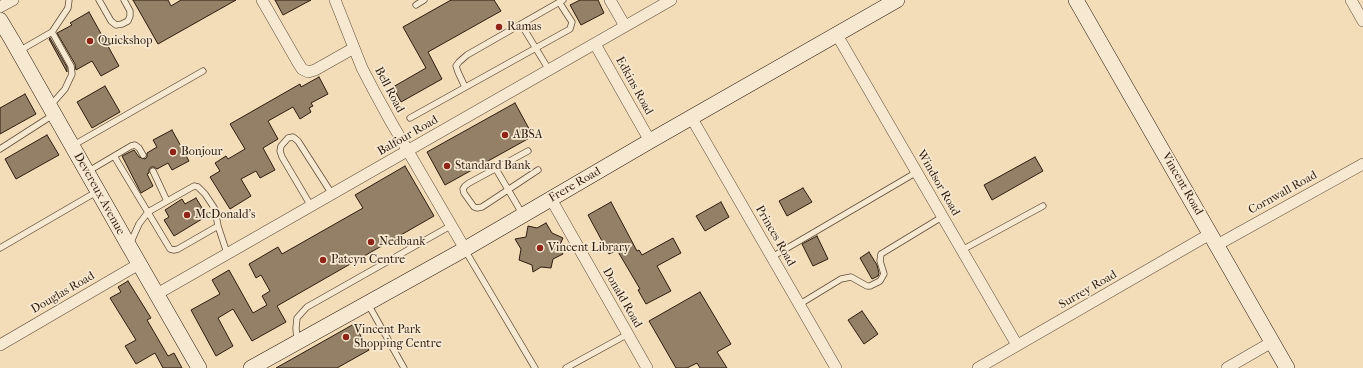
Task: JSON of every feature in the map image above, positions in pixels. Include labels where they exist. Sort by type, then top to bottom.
[{"type":"street","points":[[0,7],[13,0]]},
{"type":"street","points":[[262,0],[297,61],[302,68],[308,72],[315,70],[354,48]]},
{"type":"street","name":"Bell Road","points":[[335,0],[354,48],[374,91],[465,249]]},
{"type":"street","points":[[610,0],[625,26]]},
{"type":"street","name":"Balfour Road","points":[[157,294],[671,0]]},
{"type":"street","name":"Frere Road","points":[[251,368],[465,249],[691,117],[897,0]]},
{"type":"street","name":"Vincent Road","points":[[1076,0],[1287,368]]},
{"type":"street","points":[[1351,0],[1363,21]]},
{"type":"street","name":"Devereux Avenue","points":[[0,20],[138,264],[200,368]]},
{"type":"street","name":"Windsor Road","points":[[837,35],[1017,345]]},
{"type":"street","name":"Edkins Road","points":[[595,44],[650,141]]},
{"type":"street","name":"Princes Road","points":[[691,117],[836,368]]},
{"type":"street","name":"Cornwall Road","points":[[1214,240],[1363,164]]},
{"type":"street","name":"Donald Road","points":[[551,199],[647,368]]},
{"type":"street","name":"Surrey Road","points":[[978,368],[1017,345],[1214,240]]},
{"type":"street","name":"Douglas Road","points":[[0,345],[138,264]]},
{"type":"street","points":[[1228,368],[1272,342]]},
{"type":"lane","points":[[18,51],[52,32],[68,8],[69,0]]},
{"type":"lane","points":[[98,0],[111,21],[116,25],[128,21],[130,16],[130,11],[124,0]]},
{"type":"lane","points":[[416,5],[424,0]]},
{"type":"lane","points":[[410,118],[566,31],[572,26],[572,22],[561,1],[467,55],[459,62],[456,66],[465,87]]},
{"type":"lane","points":[[521,24],[549,70]]},
{"type":"lane","points":[[0,149],[51,111],[65,89],[72,74],[71,66],[52,32]]},
{"type":"lane","points":[[72,146],[203,71]]},
{"type":"lane","points":[[311,206],[282,157],[280,151],[281,146],[288,138],[293,137],[298,141],[332,194]]},
{"type":"lane","points":[[87,172],[131,146],[139,148],[144,155]]},
{"type":"lane","points":[[528,151],[465,186],[463,189],[464,193],[471,204],[477,208],[482,207],[538,170]]},
{"type":"lane","points":[[114,156],[170,249],[178,249],[218,226]]},
{"type":"lane","points":[[496,169],[523,215]]},
{"type":"lane","points":[[153,171],[167,201]]},
{"type":"lane","points":[[772,257],[917,172]]},
{"type":"lane","points":[[128,246],[139,224],[148,212],[190,188],[198,186],[212,205],[227,253]]},
{"type":"lane","points":[[0,248],[98,191]]},
{"type":"lane","points":[[962,250],[1043,206]]},
{"type":"lane","points":[[800,304],[841,279],[851,277],[867,286],[880,281],[884,274],[880,261],[881,254],[942,216]]},
{"type":"lane","points":[[297,342],[297,318],[307,307],[452,226]]},
{"type":"lane","points":[[465,249],[535,368]]},
{"type":"lane","points":[[368,304],[404,368]]},
{"type":"lane","points":[[566,368],[628,334]]},
{"type":"building","points":[[133,0],[168,0],[171,6],[181,0],[236,0],[158,44]]},
{"type":"building","points":[[275,0],[311,0],[283,15]]},
{"type":"building","points":[[451,0],[494,0],[501,11],[428,52],[442,79],[401,102],[393,87],[426,68],[403,27]]},
{"type":"building","points":[[580,0],[598,0],[604,13],[581,25],[570,5]]},
{"type":"building","points":[[89,12],[119,66],[101,76],[92,61],[76,70],[75,64],[57,33],[72,25],[70,23]]},
{"type":"building","points":[[50,38],[67,67],[67,72],[49,39]]},
{"type":"building","points":[[319,77],[328,94],[311,103],[313,106],[309,108],[311,112],[300,119],[293,107],[268,121],[278,139],[263,148],[275,170],[260,178],[256,171],[241,179],[251,196],[230,209],[210,177],[220,171],[215,163],[226,156],[228,159],[245,149],[230,124],[300,84],[301,87]]},
{"type":"building","points":[[105,86],[120,112],[92,128],[77,102]]},
{"type":"building","points":[[25,94],[36,114],[0,134],[0,108]]},
{"type":"building","points":[[515,103],[533,136],[445,185],[427,152]]},
{"type":"building","points":[[172,130],[189,161],[172,170],[168,163],[157,169],[151,167],[149,173],[147,174],[153,186],[141,193],[122,156],[134,150],[139,157],[145,159],[147,157],[147,153],[157,147],[153,140]]},
{"type":"building","points":[[47,135],[59,155],[16,179],[5,159]]},
{"type":"building","points":[[1035,157],[1043,171],[992,200],[984,185]]},
{"type":"building","name":"Patcyn Centre","points":[[405,166],[434,216],[277,306],[286,322],[252,341],[233,309],[218,318],[233,346],[216,356],[191,310],[220,294],[212,280],[229,270],[253,313],[267,305],[262,296],[270,291],[261,275],[256,278],[249,264],[278,247],[282,254],[363,208],[355,195]]},
{"type":"building","points":[[803,188],[812,202],[787,216],[779,201]]},
{"type":"building","points":[[196,198],[207,216],[174,236],[164,220],[169,217],[165,210],[182,199],[185,204]]},
{"type":"building","points":[[611,202],[637,251],[639,250],[642,255],[673,238],[681,253],[657,266],[671,291],[646,304],[638,290],[640,289],[617,250],[609,254],[588,215]]},
{"type":"building","points":[[721,202],[729,217],[705,231],[696,216]]},
{"type":"building","name":"Vincent Library","points":[[546,223],[552,233],[563,238],[559,247],[563,254],[553,259],[551,268],[541,267],[533,272],[532,265],[519,260],[521,249],[515,239],[526,237],[528,226],[537,228]]},
{"type":"building","points":[[817,236],[828,259],[813,266],[802,244]]},
{"type":"building","points":[[869,252],[877,265],[879,273],[878,276],[872,279],[860,258]]},
{"type":"building","points":[[128,281],[151,318],[147,320],[168,356],[174,353],[182,368],[163,368],[155,353],[136,364],[125,346],[136,340],[110,298],[121,292],[118,287]]},
{"type":"building","points":[[700,292],[731,344],[717,352],[727,368],[700,368],[697,363],[687,368],[676,368],[649,321]]},
{"type":"building","points":[[862,311],[878,334],[864,344],[848,320]]},
{"type":"building","name":"Vincent Park Shopping Centre","points":[[354,324],[369,350],[337,368],[276,368]]},
{"type":"place","name":"Ramas","points":[[499,27]]},
{"type":"place","name":"Quickshop","points":[[90,41]]},
{"type":"place","name":"ABSA","points":[[505,135]]},
{"type":"place","name":"Bonjour","points":[[173,152]]},
{"type":"place","name":"Standard Bank","points":[[447,166]]},
{"type":"place","name":"McDonald's","points":[[187,215]]},
{"type":"place","name":"Nedbank","points":[[371,242]]},
{"type":"place","name":"Vincent Library","points":[[540,248]]},
{"type":"place","name":"Patcyn Centre","points":[[323,260]]},
{"type":"place","name":"Vincent Park Shopping Centre","points":[[346,337]]}]
